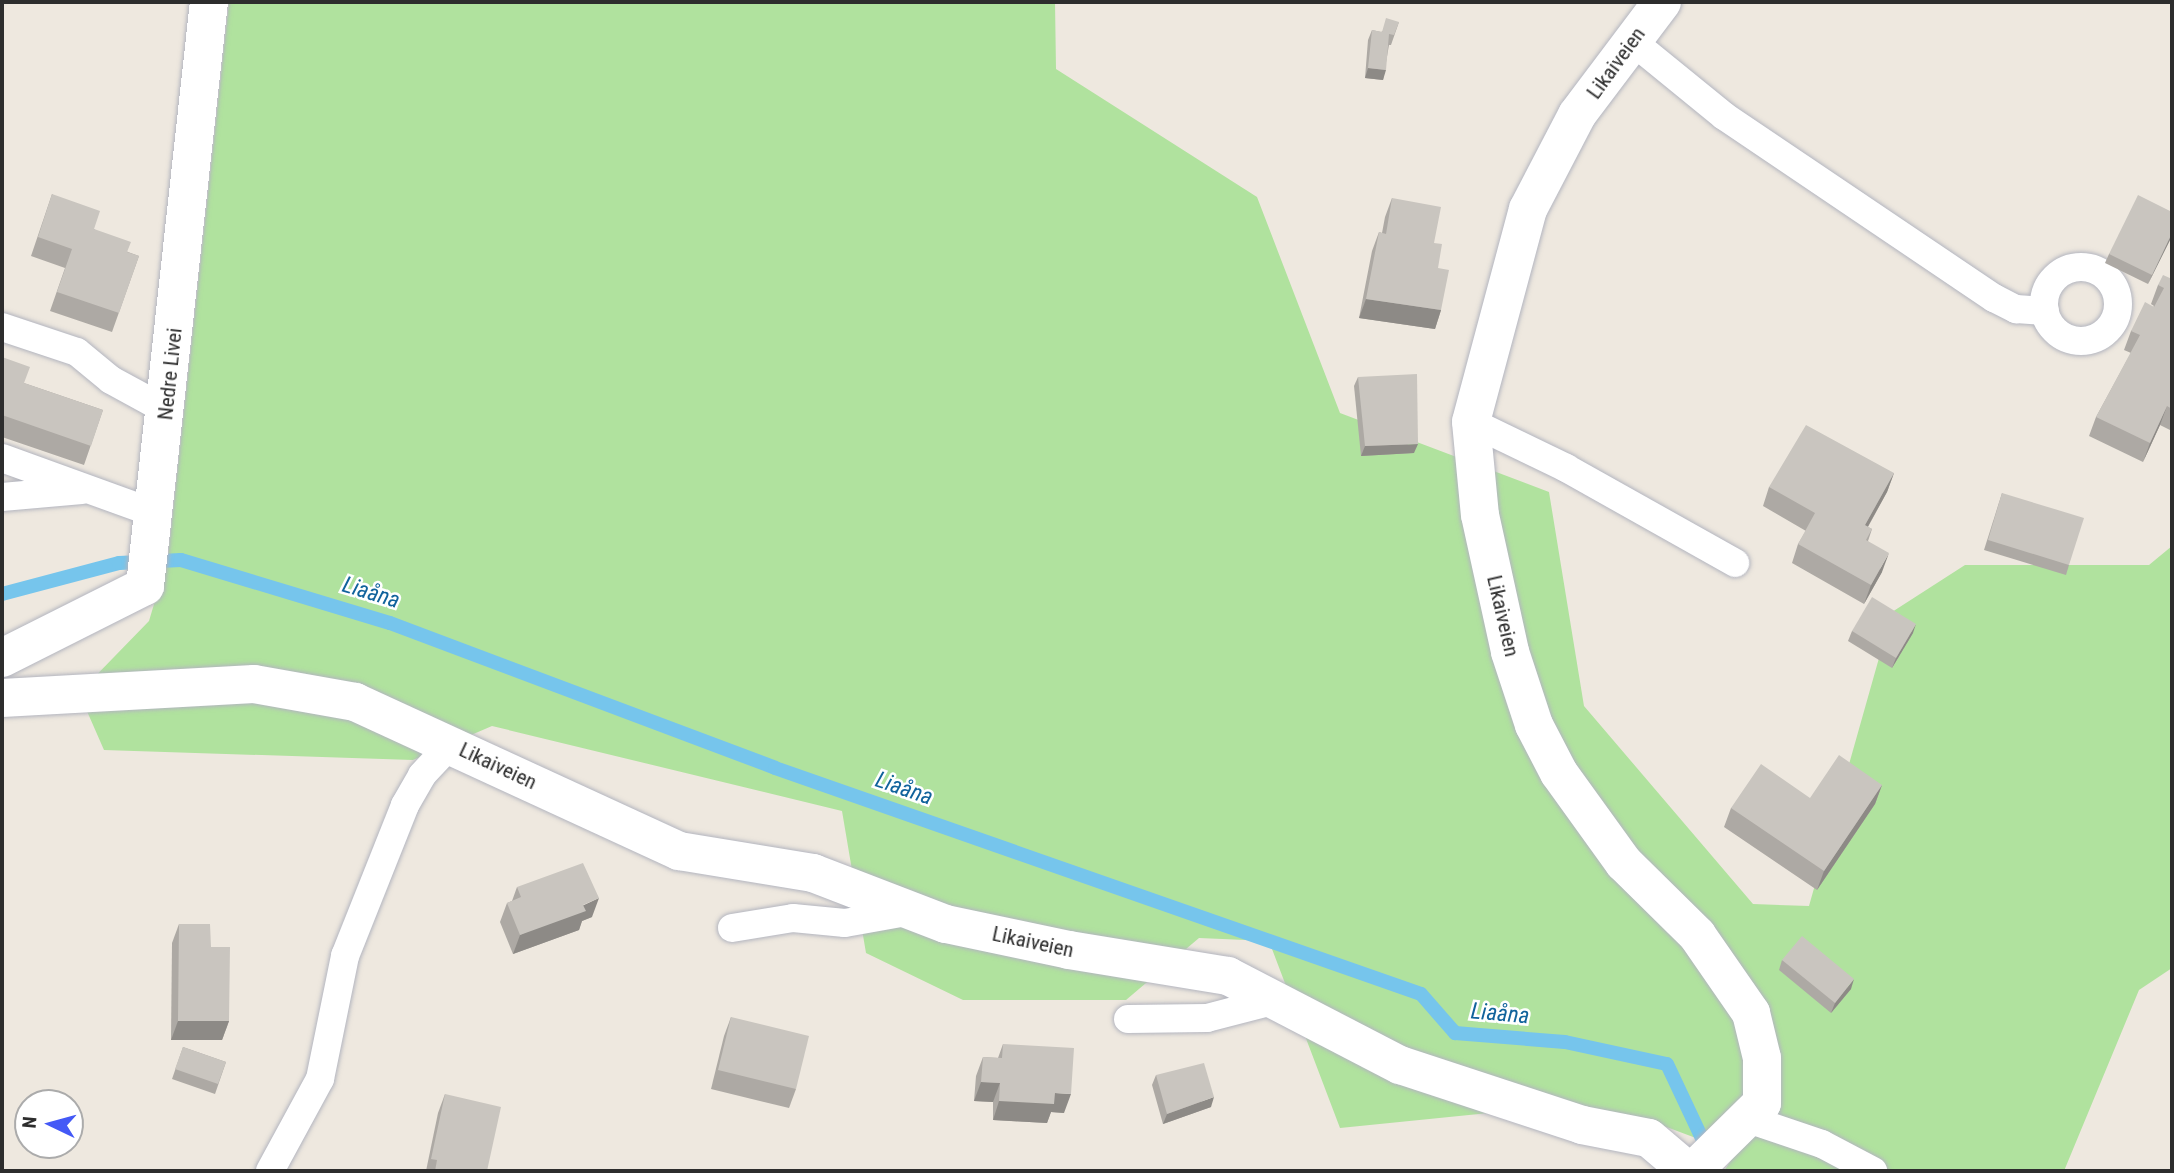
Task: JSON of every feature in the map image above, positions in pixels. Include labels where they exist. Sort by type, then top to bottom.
[{"type":"street","name":"Nedre Livei","points":[[2,658],[145,586],[209,2]]},
{"type":"street","name":"Likaiveien","points":[[2,698],[254,684],[355,702],[679,851],[813,873],[946,924],[1069,950],[1228,976],[1400,1065],[1582,1125],[1650,1138],[1691,1171],[1762,1103],[1762,1058],[1751,1013],[1696,935],[1624,863],[1559,774],[1534,725],[1510,652],[1480,515],[1471,422],[1528,209],[1577,115],[1662,2]]},
{"type":"lane","points":[[1632,41],[1724,116],[1994,298],[2016,309],[2045,311]]},
{"type":"lane","points":[[2,327],[77,352],[111,380],[166,410]]},
{"type":"lane","points":[[1471,422],[1566,468],[1735,563]]},
{"type":"lane","points":[[2,458],[154,513]]},
{"type":"lane","points":[[2,497],[89,489]]},
{"type":"lane","name":"Likaiveien","points":[[270,1171],[320,1079],[345,956],[405,805],[422,775],[451,744]]},
{"type":"lane","points":[[732,928],[793,918],[845,923],[912,911]]},
{"type":"lane","points":[[1128,1018],[1206,1018],[1276,1000]]},
{"type":"lane","points":[[1748,1119],[1822,1144],[1873,1171]]},
{"type":"green space","points":[[229,2],[1055,2],[1056,69],[1257,197],[1340,413],[1549,492],[1584,706],[1753,904],[1809,906],[1892,612],[1965,565],[2149,565],[2172,546],[2172,968],[2139,990],[2064,1171],[1724,1171],[1736,1153],[1645,1119],[1539,1108],[1340,1128],[1269,941],[1199,938],[1126,1000],[963,1000],[866,953],[842,811],[492,726],[413,760],[104,750],[79,693],[149,621],[168,557]]},
{"type":"building","points":[[1386,18],[1399,22],[1394,35],[1389,34],[1386,70],[1368,68],[1372,30],[1382,32]]},
{"type":"building","points":[[52,194],[100,211],[94,229],[131,242],[127,252],[139,256],[119,313],[57,292],[72,249],[38,237]]},
{"type":"building","points":[[2138,195],[2172,212],[2172,233],[2152,275],[2109,254]]},
{"type":"building","points":[[1392,198],[1441,207],[1434,243],[1442,244],[1438,268],[1449,270],[1441,310],[1366,299],[1379,232],[1386,234]]},
{"type":"building","points":[[2163,275],[2172,279],[2172,409],[2167,406],[2150,443],[2096,417],[2140,335],[2131,331],[2145,302],[2154,307],[2164,288],[2158,285]]},
{"type":"building","points":[[2,357],[30,367],[24,383],[103,410],[91,446],[2,415]]},
{"type":"building","points":[[1417,374],[1418,444],[1365,446],[1358,377]]},
{"type":"building","points":[[1806,425],[1894,473],[1865,525],[1872,529],[1866,540],[1889,553],[1871,585],[1798,544],[1815,513],[1769,487]]},
{"type":"building","points":[[2002,493],[2084,518],[2069,565],[1988,540]]},
{"type":"building","points":[[1872,597],[1916,624],[1896,658],[1852,631]]},
{"type":"building","points":[[1839,755],[1882,785],[1824,871],[1731,808],[1761,764],[1810,798]]},
{"type":"building","points":[[583,863],[599,898],[583,905],[586,911],[520,935],[507,903],[521,897],[517,887]]},
{"type":"building","points":[[179,924],[210,924],[211,947],[230,947],[229,1021],[178,1021]]},
{"type":"building","points":[[1802,936],[1854,979],[1835,1003],[1782,960]]},
{"type":"building","points":[[731,1017],[809,1036],[796,1089],[718,1070]]},
{"type":"building","points":[[1003,1044],[1074,1048],[1071,1094],[1055,1093],[1054,1104],[999,1101],[1000,1083],[981,1082],[983,1057],[1002,1058]]},
{"type":"building","points":[[183,1047],[226,1062],[218,1084],[175,1069]]},
{"type":"building","points":[[1204,1063],[1214,1097],[1167,1114],[1156,1075]]},
{"type":"building","points":[[445,1094],[501,1107],[487,1171],[435,1171],[437,1160],[431,1159]]},
{"type":"waterway","name":"Liaåna","points":[[2,594],[119,563],[181,560],[390,623],[775,768],[1421,994],[1455,1033],[1565,1042],[1667,1064],[1708,1151]]}]
